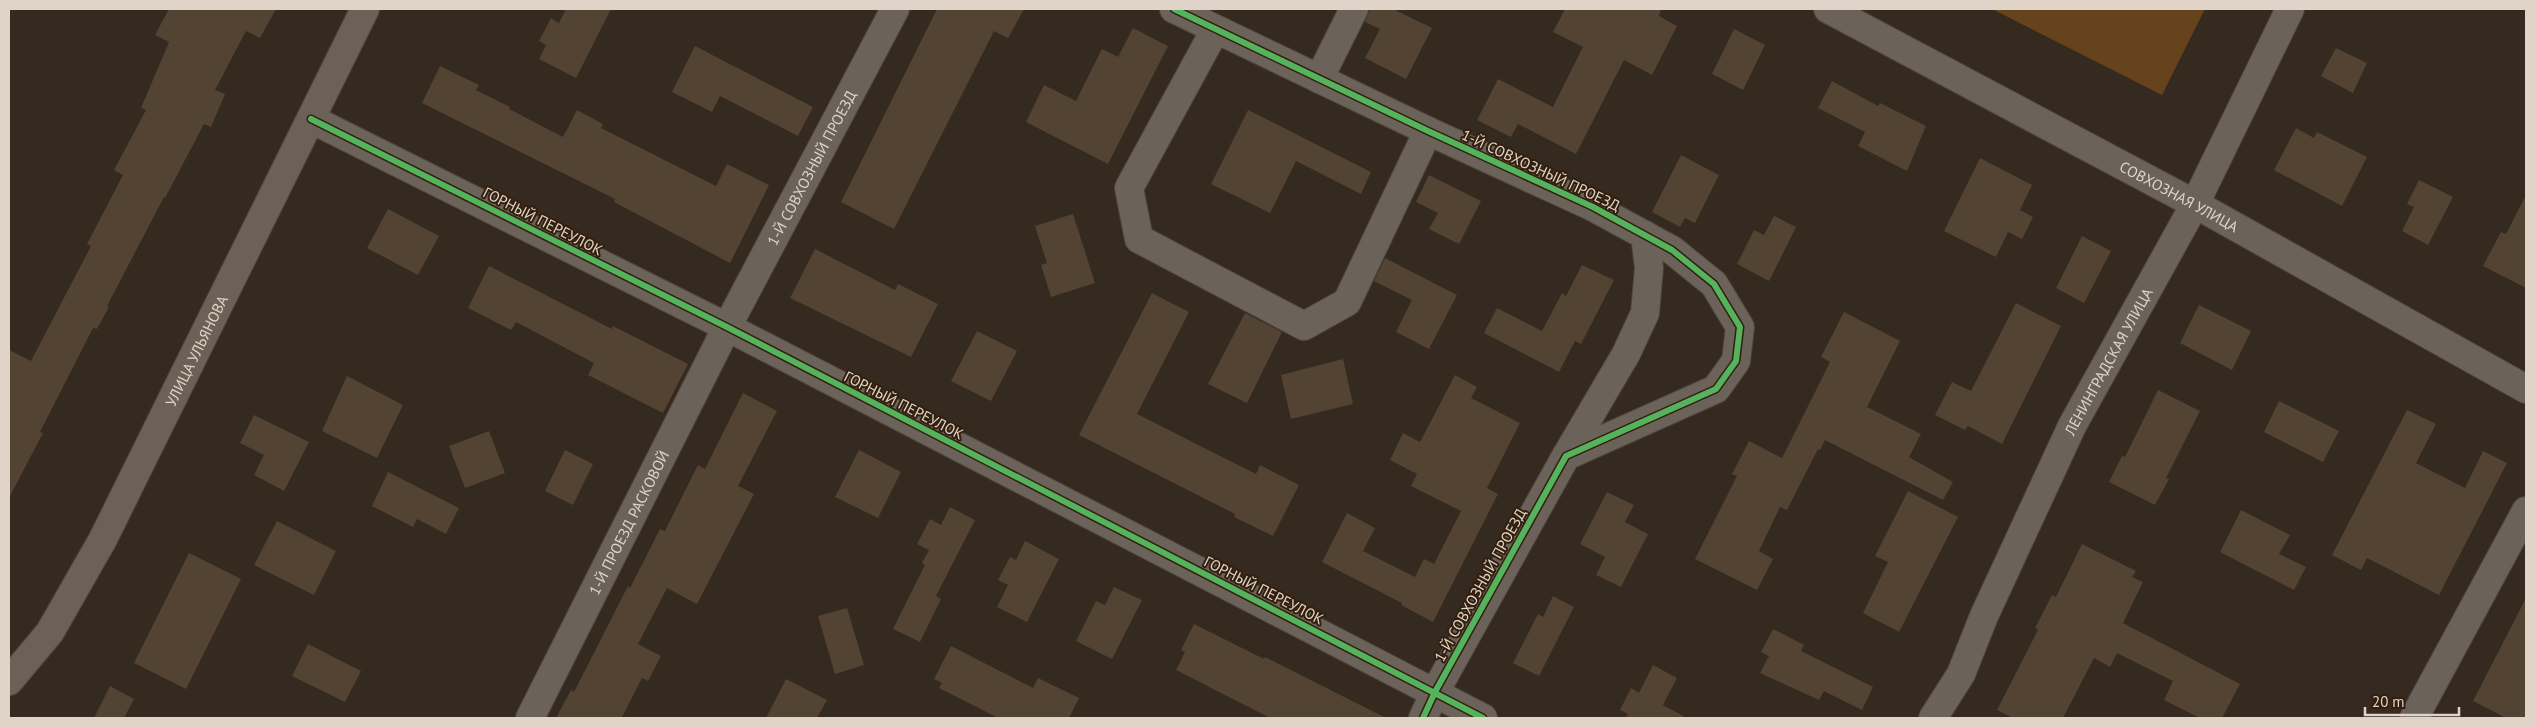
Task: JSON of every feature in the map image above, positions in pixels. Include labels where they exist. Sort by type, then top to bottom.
[{"type":"main road","name":"УЛИЦА УЛЬЯНОВА","points":[[9,681],[50,632],[103,539],[365,9]]},
{"type":"street","name":"1-Й СОВХОЗНЫЙ ПРОЕЗД","points":[[727,327],[895,9]]},
{"type":"street","name":"1-Й СОВХОЗНЫЙ ПРОЕЗД","points":[[1174,9],[1428,131],[1593,207],[1672,250],[1714,284],[1740,327],[1736,361],[1716,389],[1566,456],[1435,692]]},
{"type":"street","points":[[1319,79],[1354,9]]},
{"type":"street","name":"СОВХОЗНАЯ УЛИЦА","points":[[1828,9],[2195,204],[2526,389]]},
{"type":"street","name":"ЛЕНИНГРАДСКАЯ УЛИЦА","points":[[1933,718],[1961,674],[1984,616],[2072,426],[2195,204],[2290,9]]},
{"type":"street","points":[[1215,30],[1129,188],[1139,239],[1304,326],[1347,302],[1428,131]]},
{"type":"street","name":"ГОРНЫЙ ПЕРЕУЛОК","points":[[311,119],[727,327],[1483,718]]},
{"type":"street","points":[[1566,456],[1626,354],[1645,313],[1649,268],[1645,235]]},
{"type":"street","name":"1-Й ПРОЕЗД РАСКОВОЙ","points":[[530,718],[727,327]]},
{"type":"street","points":[[2414,718],[2526,511]]},
{"type":"street","points":[[1423,718],[1435,692]]},
{"type":"shaded area","points":[[1992,9],[2205,9],[2162,95]]},
{"type":"building","points":[[169,9],[276,9],[260,38],[246,31],[215,90],[225,94],[211,127],[204,124],[164,197],[107,306],[109,307],[97,329],[93,328],[40,432],[43,433],[9,498],[9,350],[31,361],[91,246],[87,244],[123,175],[114,170],[146,110],[141,108],[169,42],[155,35]]},
{"type":"building","points":[[566,9],[611,9],[576,78],[539,59],[546,45],[539,41],[551,18],[559,23]]},
{"type":"building","points":[[937,9],[1024,9],[1008,38],[994,31],[894,229],[841,202]]},
{"type":"building","points":[[1370,9],[1393,9],[1432,28],[1406,79],[1365,58],[1380,29],[1365,22]]},
{"type":"building","points":[[1565,9],[1661,9],[1659,16],[1677,26],[1652,75],[1624,60],[1576,154],[1518,124],[1511,137],[1477,120],[1498,79],[1553,107],[1583,47],[1553,32]]},
{"type":"building","points":[[1133,28],[1168,46],[1108,164],[1026,122],[1044,85],[1076,101],[1102,49],[1118,57]]},
{"type":"building","points":[[1734,29],[1765,45],[1743,90],[1712,74]]},
{"type":"building","points":[[695,46],[813,107],[798,136],[720,96],[712,112],[672,92]]},
{"type":"building","points":[[2336,48],[2367,63],[2353,93],[2321,76]]},
{"type":"building","points":[[440,66],[479,85],[476,90],[563,137],[577,110],[603,124],[601,128],[716,186],[727,164],[769,185],[730,263],[614,202],[615,199],[422,103]]},
{"type":"building","points":[[1832,81],[1878,106],[1880,103],[1926,126],[1907,171],[1858,146],[1865,132],[1818,108]]},
{"type":"building","points":[[1248,110],[1371,172],[1361,194],[1296,161],[1270,213],[1211,184]]},
{"type":"building","points":[[2296,128],[2314,138],[2317,132],[2367,157],[2342,206],[2274,170]]},
{"type":"building","points":[[1681,155],[1719,175],[1695,223],[1685,218],[1680,227],[1652,212]]},
{"type":"building","points":[[1980,158],[2032,185],[2020,210],[2033,217],[2022,239],[2008,232],[1996,257],[1944,231]]},
{"type":"building","points":[[1429,175],[1481,201],[1459,244],[1429,229],[1438,213],[1416,202]]},
{"type":"building","points":[[2419,180],[2453,197],[2428,245],[2402,231],[2414,207],[2407,204]]},
{"type":"building","points":[[2526,195],[2526,288],[2483,266],[2501,232],[2506,234]]},
{"type":"building","points":[[388,209],[439,236],[418,275],[367,248]]},
{"type":"building","points":[[1073,214],[1095,283],[1051,297],[1041,265],[1047,263],[1035,226]]},
{"type":"building","points":[[1774,216],[1796,227],[1769,281],[1737,264],[1754,230],[1764,235]]},
{"type":"building","points":[[2082,236],[2111,251],[2084,303],[2056,288]]},
{"type":"building","points":[[815,249],[895,290],[898,284],[938,304],[911,357],[790,298]]},
{"type":"building","points":[[1385,258],[1457,295],[1429,349],[1396,332],[1412,300],[1374,281]]},
{"type":"building","points":[[1582,265],[1614,280],[1581,344],[1575,341],[1559,372],[1484,333],[1497,308],[1542,331],[1562,293],[1566,296]]},
{"type":"building","points":[[489,266],[612,329],[613,326],[688,364],[663,413],[588,375],[594,363],[516,322],[511,330],[468,308]]},
{"type":"building","points":[[1152,293],[1189,312],[1137,414],[1256,474],[1260,465],[1299,485],[1273,536],[1234,517],[1235,514],[1079,435]]},
{"type":"building","points":[[2016,303],[2061,326],[2002,444],[1968,426],[1965,430],[1935,415],[1952,382],[1971,391]]},
{"type":"building","points":[[2199,305],[2251,331],[2232,370],[2180,343]]},
{"type":"building","points":[[1844,312],[1900,341],[1867,407],[1921,434],[1909,457],[1953,482],[1943,500],[1825,440],[1820,450],[1818,449],[1787,510],[1780,507],[1759,551],[1773,559],[1757,590],[1695,559],[1737,476],[1732,474],[1749,441],[1782,458],[1830,362],[1821,357]]},
{"type":"building","points":[[1245,313],[1282,332],[1247,403],[1208,384]]},
{"type":"building","points":[[977,331],[1017,351],[991,401],[951,381]]},
{"type":"building","points":[[1343,359],[1353,404],[1291,419],[1281,375]]},
{"type":"building","points":[[1455,375],[1477,387],[1471,398],[1520,423],[1487,488],[1498,494],[1433,622],[1401,605],[1402,603],[1322,562],[1347,513],[1375,528],[1363,551],[1415,577],[1424,559],[1434,564],[1461,511],[1411,486],[1417,474],[1390,460],[1403,433],[1420,442]]},
{"type":"building","points":[[347,376],[403,405],[377,458],[322,431]]},
{"type":"building","points":[[2158,390],[2200,411],[2166,478],[2169,479],[2155,505],[2109,482],[2122,456],[2125,457]]},
{"type":"building","points":[[743,393],[777,411],[738,486],[754,494],[697,604],[667,588],[638,644],[661,656],[648,681],[642,678],[622,717],[625,718],[556,718],[571,690],[574,692],[628,586],[630,588],[660,529],[665,531],[698,465],[705,469]]},
{"type":"building","points":[[2279,401],[2339,431],[2323,462],[2264,432]]},
{"type":"building","points":[[2407,410],[2436,424],[2416,463],[2465,488],[2483,451],[2507,463],[2439,595],[2367,558],[2361,570],[2332,555]]},
{"type":"building","points":[[254,415],[309,442],[284,491],[254,475],[264,455],[240,443]]},
{"type":"building","points":[[489,431],[505,473],[465,488],[449,446]]},
{"type":"building","points":[[565,450],[593,464],[573,505],[545,491]]},
{"type":"building","points":[[859,450],[901,472],[878,518],[835,497]]},
{"type":"building","points":[[388,472],[459,508],[446,534],[417,519],[413,527],[372,506]]},
{"type":"building","points":[[1908,491],[1958,517],[1899,632],[1863,613],[1888,562],[1875,556]]},
{"type":"building","points":[[1607,492],[1634,505],[1625,522],[1648,534],[1621,587],[1596,575],[1605,557],[1580,544]]},
{"type":"building","points":[[950,507],[975,520],[936,596],[941,599],[920,642],[893,629],[925,565],[922,563],[929,550],[917,544],[930,519],[941,525]]},
{"type":"building","points":[[2241,510],[2290,535],[2279,554],[2306,567],[2294,590],[2220,552]]},
{"type":"building","points":[[277,521],[336,551],[314,595],[254,565]]},
{"type":"building","points":[[1025,541],[1059,559],[1027,622],[997,607],[1008,585],[998,580],[1010,557],[1016,560]]},
{"type":"building","points":[[2082,544],[2136,571],[2132,577],[2143,582],[2123,623],[2240,684],[2222,718],[2200,718],[2164,700],[2173,681],[2117,653],[2110,667],[2094,658],[2063,718],[2013,718],[1997,710],[2038,630],[2035,628],[2052,595],[2056,597]]},
{"type":"building","points":[[189,553],[241,579],[186,689],[134,663]]},
{"type":"building","points":[[1114,587],[1142,600],[1112,659],[1076,641],[1096,601],[1105,605]]},
{"type":"building","points":[[1553,596],[1574,607],[1539,676],[1513,663],[1538,614],[1543,617]]},
{"type":"building","points":[[2526,598],[2526,718],[2506,718],[2473,701]]},
{"type":"building","points":[[847,608],[864,665],[835,674],[818,616]]},
{"type":"building","points":[[1194,624],[1264,659],[1265,657],[1386,718],[1270,718],[1176,670],[1185,652],[1181,650]]},
{"type":"building","points":[[1773,629],[1804,645],[1801,651],[1873,687],[1862,710],[1824,691],[1819,700],[1760,673],[1769,656],[1761,652]]},
{"type":"building","points":[[308,644],[361,671],[345,702],[292,676]]},
{"type":"building","points":[[951,646],[1033,688],[1038,678],[1079,698],[1069,718],[998,718],[939,688],[942,683],[934,679]]},
{"type":"building","points":[[1653,665],[1677,678],[1663,705],[1687,718],[1626,718],[1628,714],[1620,710],[1631,688],[1639,693]]},
{"type":"building","points":[[786,679],[827,700],[817,718],[766,718]]},
{"type":"building","points":[[110,686],[134,699],[124,718],[94,718]]},
{"type":"cycle path","points":[[1174,9],[1428,131],[1593,207],[1672,250],[1714,284],[1740,327],[1736,361],[1716,389],[1566,456],[1435,692],[1423,718]]},
{"type":"cycle path","points":[[311,119],[727,327],[1483,718]]}]
